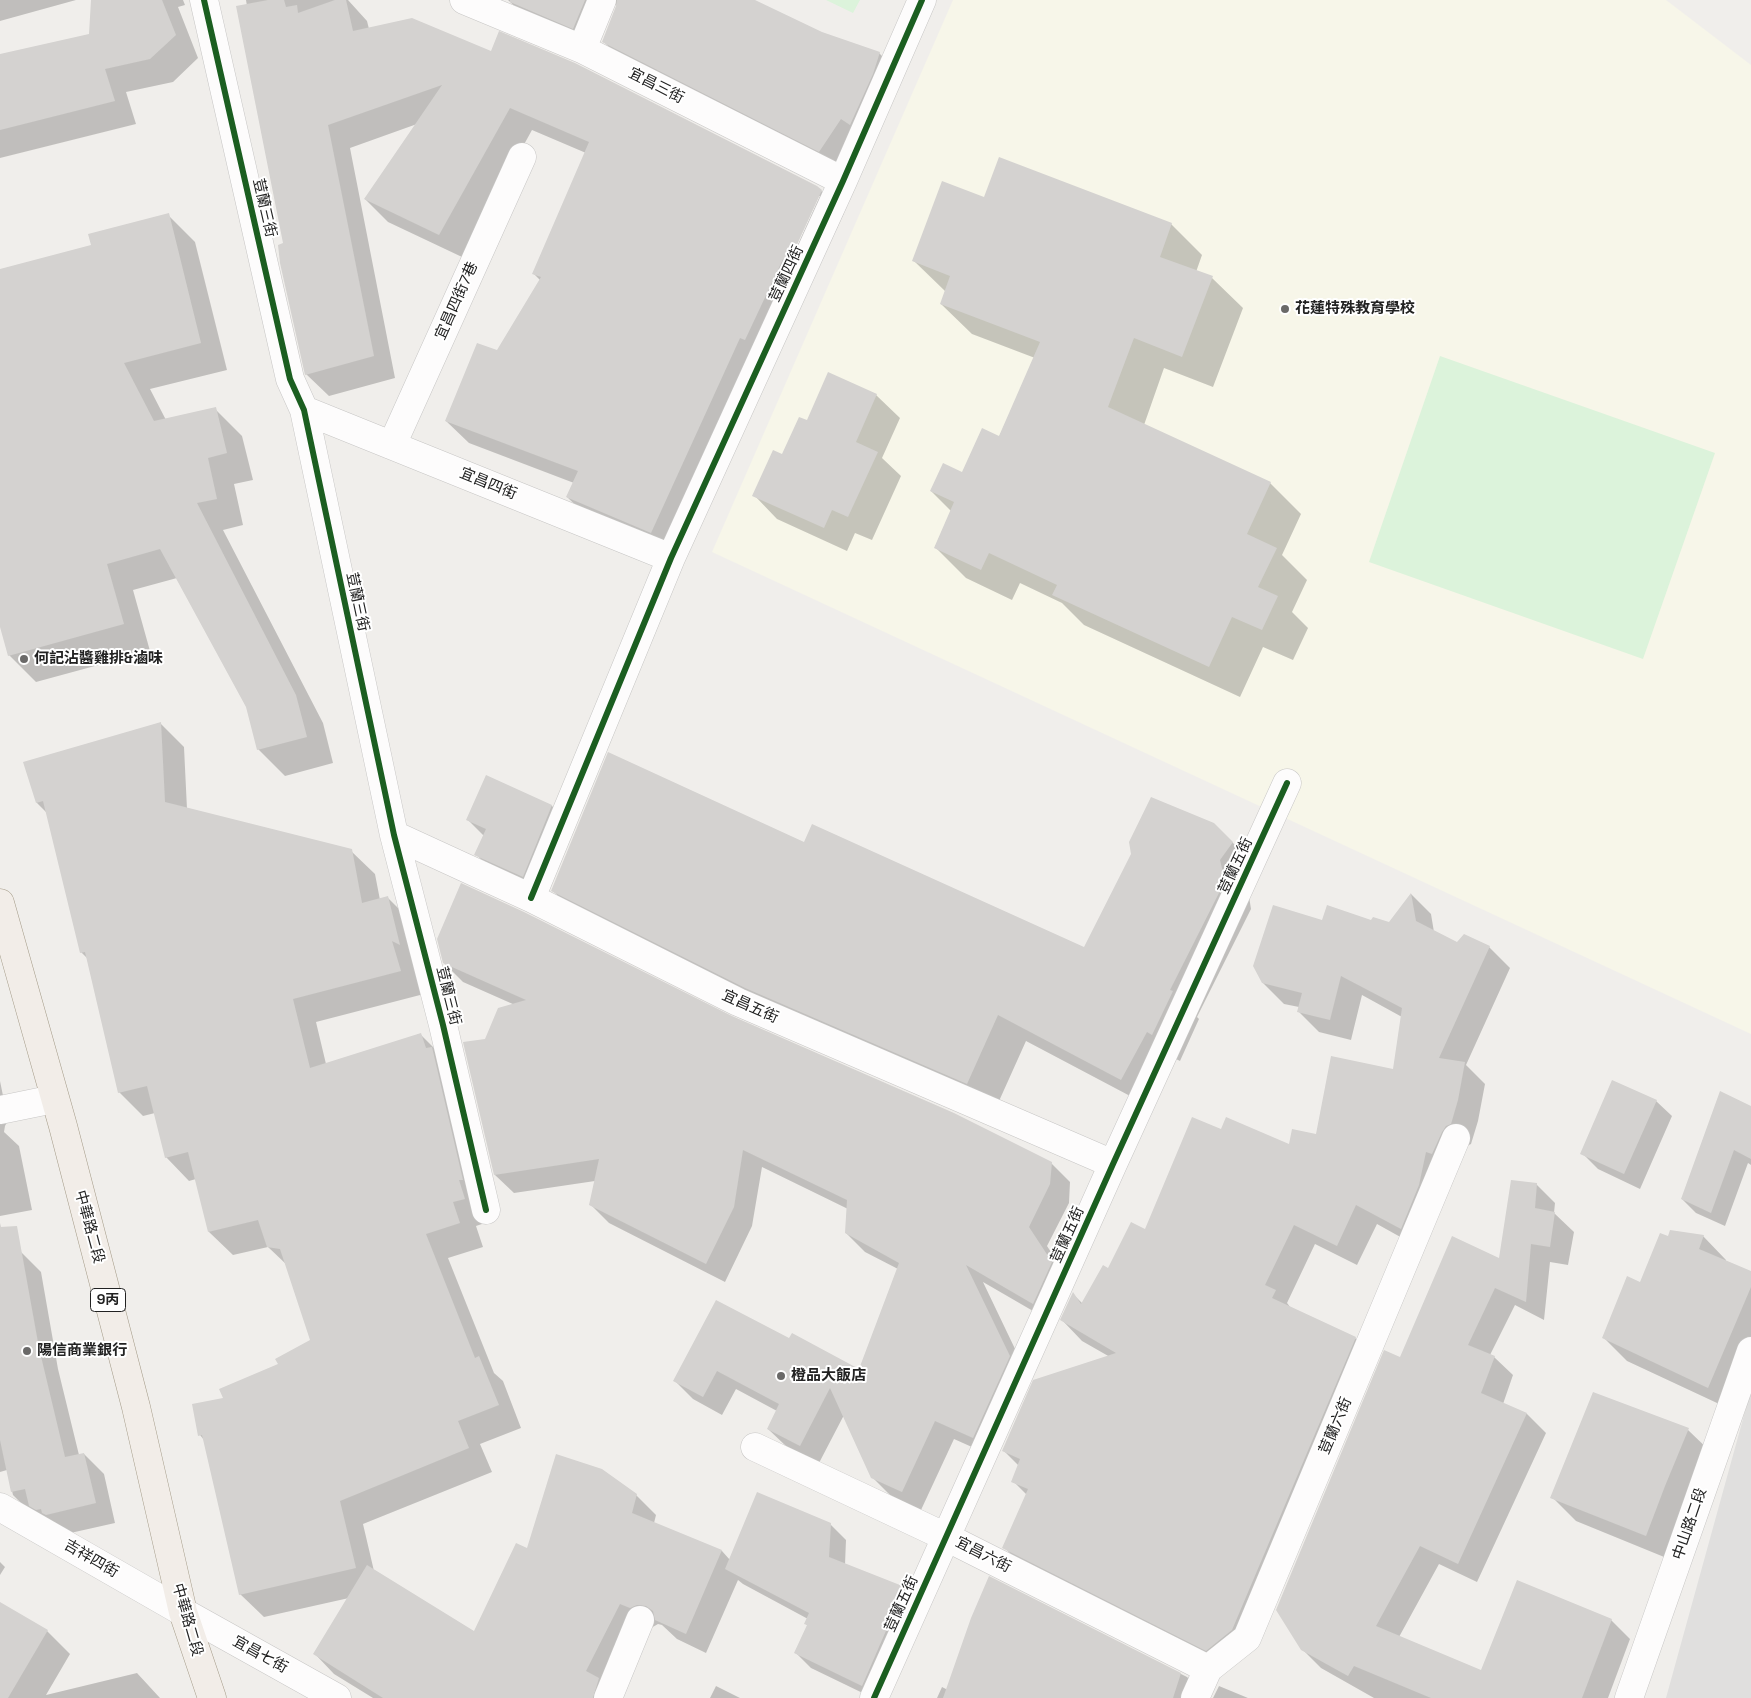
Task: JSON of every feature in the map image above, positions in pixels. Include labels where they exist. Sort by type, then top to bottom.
[{"type":"main road","name":"中華路二段","points":[[0,903],[63,1126],[136,1407],[183,1612],[212,1698]]},
{"type":"street","name":"荳蘭三街","points":[[204,0],[290,379],[304,410],[394,835],[443,1025],[486,1210]]},
{"type":"street","name":"宜昌三街","points":[[464,0],[582,49],[843,181]]},
{"type":"street","points":[[582,49],[602,0]]},
{"type":"street","name":"荳蘭四街","points":[[531,898],[671,558],[843,181],[922,0]]},
{"type":"street","name":"宜昌四街7巷","points":[[392,445],[522,157]]},
{"type":"street","name":"宜昌四街","points":[[304,410],[671,558]]},
{"type":"street","name":"荳蘭五街","points":[[874,1698],[1113,1164],[1287,784]]},
{"type":"street","name":"宜昌五街","points":[[394,835],[531,898],[738,1002],[1113,1164]]},
{"type":"street","points":[[0,1110],[54,1099]]},
{"type":"street","name":"荳蘭六街","points":[[1195,1698],[1208,1670],[1247,1638],[1456,1138]]},
{"type":"street","name":"中山路二段","points":[[1628,1698],[1751,1351]]},
{"type":"street","name":"宜昌六街","points":[[755,1447],[946,1537],[1208,1670]]},
{"type":"street","name":"吉祥四街","points":[[0,1507],[183,1612]]},
{"type":"street","name":"宜昌七街","points":[[183,1612],[337,1698]]},
{"type":"street","points":[[608,1698],[640,1620]]},
{"type":"shaded area","name":"花蓮特殊教育學校","points":[[953,0],[1666,0],[1751,65],[1751,1034],[712,552]]},
{"type":"shaded area","points":[[1751,1390],[1751,1698],[1666,1698]]},
{"type":"green space","points":[[826,0],[860,0],[853,13]]},
{"type":"green space","points":[[1440,356],[1715,453],[1643,659],[1369,562]]},
{"type":"building","points":[[91,0],[162,0],[176,35],[150,59],[105,69],[115,101],[0,130],[0,54],[89,34]]},
{"type":"building","points":[[268,0],[284,0],[286,7],[297,5],[298,13],[335,0],[346,0],[353,31],[412,18],[491,51],[499,31],[575,63],[822,190],[789,262],[783,259],[745,340],[740,338],[651,533],[566,497],[578,471],[445,421],[477,343],[497,350],[541,277],[532,274],[589,142],[510,108],[439,235],[364,199],[442,85],[328,125],[374,356],[305,375],[280,263],[278,245],[283,243],[236,6]]},
{"type":"building","points":[[510,0],[585,0],[573,29],[510,2]]},
{"type":"building","points":[[617,0],[755,0],[822,32],[880,52],[873,74],[850,125],[841,119],[819,152],[602,42]]},
{"type":"building","points":[[999,157],[1172,223],[1160,257],[1213,276],[1182,357],[1134,338],[1108,407],[1271,482],[1247,534],[1277,548],[1258,587],[1278,596],[1262,630],[1232,617],[1209,667],[1052,595],[1057,585],[989,553],[981,570],[934,548],[954,502],[930,491],[943,463],[962,472],[982,428],[999,436],[1040,342],[940,304],[950,276],[912,261],[942,181],[984,197]]},
{"type":"building","points":[[169,213],[201,343],[124,363],[154,421],[216,407],[227,453],[208,458],[217,499],[197,503],[296,695],[307,737],[257,750],[246,707],[160,549],[107,564],[124,624],[8,656],[0,627],[0,269],[91,245],[88,234]]},
{"type":"building","points":[[828,372],[877,394],[856,442],[878,452],[848,517],[832,510],[824,528],[752,496],[773,450],[782,454],[799,417],[807,420]]},
{"type":"building","points":[[161,722],[165,802],[352,849],[362,903],[388,896],[400,945],[392,941],[401,971],[293,999],[310,1068],[421,1033],[426,1048],[432,1047],[463,1180],[459,1180],[465,1199],[453,1202],[460,1223],[426,1234],[475,1358],[479,1356],[499,1405],[458,1421],[469,1448],[340,1501],[356,1568],[239,1595],[202,1435],[198,1436],[192,1404],[223,1398],[219,1389],[278,1364],[275,1359],[310,1340],[280,1249],[267,1247],[258,1220],[208,1232],[188,1152],[165,1158],[147,1086],[118,1093],[85,952],[80,953],[43,801],[36,803],[23,762]]},
{"type":"building","points":[[608,752],[804,842],[812,824],[1084,947],[1131,854],[1129,842],[1151,797],[1214,823],[1233,842],[1220,860],[1225,881],[1170,990],[1173,991],[1152,1035],[1147,1032],[1121,1080],[998,1015],[967,1084],[745,988],[551,891]]},
{"type":"building","points":[[486,775],[552,805],[523,877],[474,855],[486,829],[466,820]]},
{"type":"building","points":[[461,883],[524,912],[732,1016],[954,1113],[1052,1162],[1050,1184],[1029,1227],[1052,1262],[1033,1304],[966,1265],[1010,1356],[973,1438],[935,1421],[902,1492],[871,1478],[830,1388],[800,1446],[767,1429],[779,1404],[717,1371],[703,1397],[673,1381],[716,1300],[789,1338],[792,1333],[859,1369],[899,1263],[845,1233],[847,1200],[743,1150],[734,1207],[706,1264],[589,1205],[599,1159],[494,1175],[463,1042],[485,1039],[498,1008],[526,1000],[443,963],[437,939]]},
{"type":"building","points":[[1411,893],[1416,921],[1457,942],[1464,934],[1490,946],[1439,1058],[1465,1062],[1458,1100],[1451,1124],[1446,1126],[1442,1132],[1432,1154],[1426,1152],[1419,1185],[1401,1229],[1356,1205],[1337,1246],[1294,1225],[1265,1285],[1276,1290],[1272,1298],[1356,1337],[1232,1630],[1206,1651],[1002,1548],[1028,1489],[1011,1482],[1020,1459],[1002,1451],[1033,1380],[1116,1353],[1060,1320],[1073,1292],[1081,1304],[1103,1265],[1108,1268],[1131,1222],[1145,1229],[1192,1117],[1221,1129],[1226,1117],[1289,1144],[1292,1129],[1316,1134],[1331,1056],[1393,1069],[1402,1008],[1341,976],[1330,1020],[1297,1012],[1302,993],[1262,983],[1253,966],[1273,905],[1322,920],[1327,905],[1371,920],[1373,917],[1389,922]]},
{"type":"building","points":[[1612,1080],[1657,1100],[1624,1174],[1580,1154]]},
{"type":"building","points":[[1720,1091],[1751,1106],[1751,1159],[1734,1150],[1711,1213],[1681,1199]]},
{"type":"building","points":[[1511,1180],[1537,1183],[1535,1208],[1555,1212],[1550,1247],[1531,1244],[1526,1302],[1495,1288],[1468,1345],[1495,1356],[1481,1393],[1527,1413],[1458,1564],[1420,1546],[1376,1626],[1481,1670],[1517,1580],[1612,1619],[1582,1698],[1431,1698],[1354,1666],[1348,1676],[1301,1650],[1276,1610],[1384,1350],[1400,1357],[1452,1236],[1499,1258]]},
{"type":"building","points":[[17,1226],[39,1348],[65,1457],[84,1453],[96,1503],[46,1515],[42,1513],[41,1509],[36,1510],[29,1506],[25,1489],[11,1492],[0,1440],[0,1227]]},
{"type":"building","points":[[1670,1230],[1704,1235],[1699,1249],[1751,1271],[1751,1287],[1708,1388],[1602,1338],[1627,1276],[1640,1282],[1660,1233],[1668,1236]]},
{"type":"building","points":[[1593,1392],[1689,1428],[1646,1536],[1550,1498]]},
{"type":"building","points":[[556,1454],[602,1469],[637,1494],[632,1513],[722,1550],[686,1634],[655,1620],[653,1611],[646,1606],[637,1605],[630,1608],[620,1604],[586,1671],[599,1678],[593,1698],[383,1698],[313,1654],[367,1565],[474,1631],[516,1543],[527,1548]]},
{"type":"building","points":[[757,1492],[831,1523],[829,1557],[905,1587],[862,1686],[794,1653],[807,1625],[804,1624],[809,1613],[725,1569]]},
{"type":"building","points":[[989,1576],[1181,1673],[1173,1698],[943,1698],[971,1618]]},
{"type":"building","points":[[0,1602],[48,1630],[8,1698],[0,1698]]},
{"type":"cycle path","points":[[204,0],[290,379],[304,410],[394,835],[443,1025],[486,1210]]},
{"type":"cycle path","points":[[531,898],[671,558],[843,181],[922,0]]},
{"type":"cycle path","points":[[874,1698],[1113,1164],[1287,783]]},
{"type":"place","name":"花蓮特殊教育學校","points":[[1285,309]]},
{"type":"place","name":"何記沾醬雞排&滷味","points":[[24,659]]},
{"type":"place","name":"陽信商業銀行","points":[[27,1351]]},
{"type":"place","name":"橙品大飯店","points":[[781,1376]]}]
